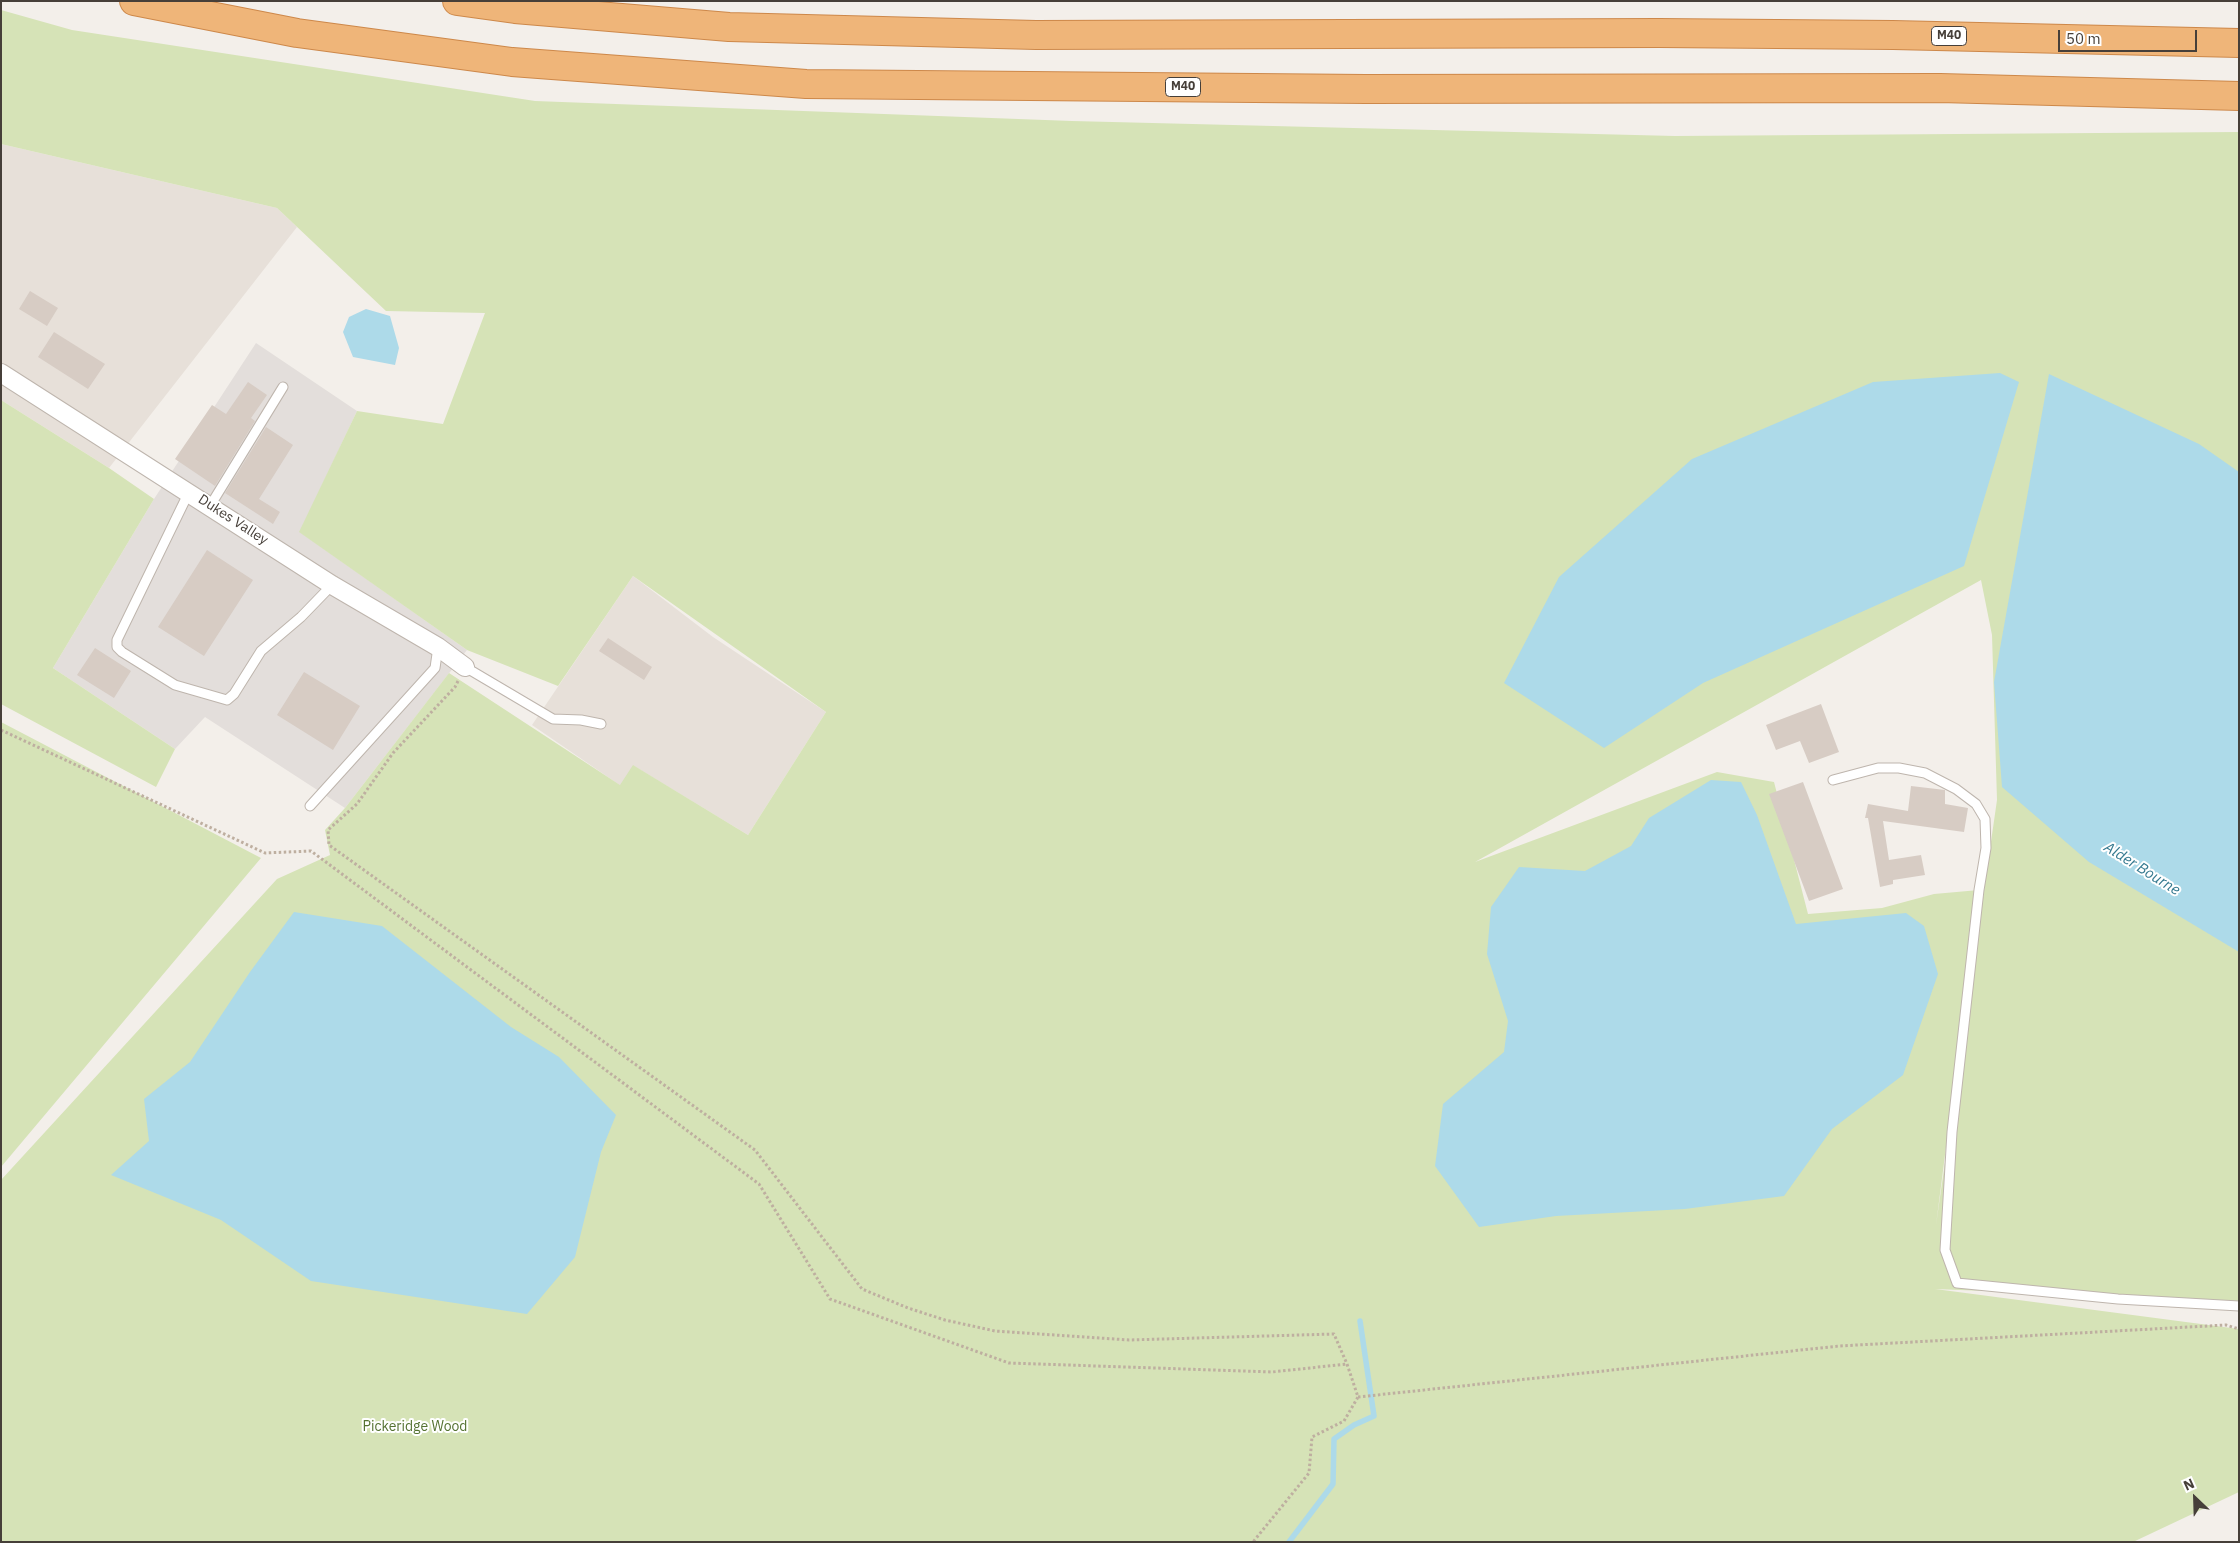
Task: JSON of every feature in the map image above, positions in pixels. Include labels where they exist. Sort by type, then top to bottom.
[{"type":"highway","name":"M40","points":[[134,1],[297,33],[512,62],[806,84],[1366,89],[1940,88],[2239,96]]},
{"type":"highway","name":"M40","points":[[457,1],[515,9],[730,27],[1036,36],[1659,33],[1892,35],[2239,43]]},
{"type":"street","name":"Dukes Valley","points":[[1,373],[332,584],[438,647],[465,667]]},
{"type":"lane","points":[[210,506],[283,386]]},
{"type":"lane","points":[[190,492],[117,640],[118,647],[122,652],[175,685],[227,700],[234,694],[261,651],[301,617],[332,584]]},
{"type":"lane","points":[[310,806],[435,668],[438,647]]},
{"type":"lane","points":[[465,667],[553,719],[581,720],[602,724]]},
{"type":"lane","points":[[1833,780],[1878,768],[1899,768],[1926,772],[1956,789],[1976,804],[1986,819],[1986,848],[1979,890],[1953,1123],[1944,1250],[1957,1283],[2118,1300],[2239,1306]]},
{"type":"path","points":[[465,667],[455,687],[393,753],[357,804],[328,830],[328,845],[755,1150],[862,1289],[917,1311],[995,1331],[1129,1340],[1334,1334],[1358,1397],[1344,1421],[1312,1437],[1309,1473],[1253,1542]]},
{"type":"path","points":[[1,730],[265,853],[311,851],[759,1184],[830,1299],[1009,1363],[1272,1372],[1347,1364]]},
{"type":"path","points":[[1358,1397],[1629,1366],[1839,1346],[2226,1325],[2239,1329]]},
{"type":"shaded area","points":[[1,144],[277,208],[297,227],[109,468],[1,400]]},
{"type":"shaded area","points":[[256,343],[357,411],[300,532],[467,650],[345,808],[205,717],[175,749],[53,668],[154,499]]},
{"type":"shaded area","points":[[633,576],[713,637],[826,712],[748,835],[634,766],[621,786],[532,725]]},
{"type":"green space","name":"Pickeridge Wood","points":[[1,10],[72,30],[535,101],[1072,121],[1675,136],[2239,132],[2239,1301],[1935,1289],[2239,1329],[2239,1492],[2133,1542],[1,1542],[1,1180],[277,879],[330,855],[325,830],[345,808],[449,673],[620,785],[633,765],[748,835],[826,712],[633,576],[558,686],[467,650],[299,532],[357,411],[443,424],[485,313],[386,311],[277,208],[1,144]],"holes":[[[1981,580],[1992,635],[1997,800],[1936,1225],[1979,890],[1934,894],[1882,908],[1808,914],[1774,782],[1717,772],[1475,862]]]},
{"type":"green space","points":[[1,400],[109,468],[154,499],[53,668],[175,749],[156,787],[1,704]]},
{"type":"green space","points":[[1,722],[261,858],[1,1167]]},
{"type":"water","points":[[366,309],[390,316],[399,348],[395,365],[353,357],[343,332],[349,317]]},
{"type":"water","points":[[2000,373],[2019,382],[1964,566],[1703,683],[1604,748],[1504,683],[1559,577],[1692,459],[1873,382]]},
{"type":"water","name":"Alder Bourne","points":[[2049,374],[2199,444],[2239,472],[2239,952],[2089,862],[2002,787],[1994,682]]},
{"type":"water","points":[[1711,780],[1741,782],[1757,815],[1796,924],[1906,913],[1924,926],[1938,974],[1903,1075],[1832,1129],[1784,1196],[1685,1209],[1556,1216],[1479,1227],[1435,1166],[1443,1104],[1504,1052],[1508,1021],[1487,954],[1491,907],[1519,867],[1585,871],[1631,846],[1649,818]]},
{"type":"water","points":[[294,912],[382,926],[511,1027],[559,1057],[616,1115],[601,1152],[575,1257],[527,1314],[311,1281],[221,1220],[111,1175],[149,1141],[144,1099],[190,1062],[250,972]]},
{"type":"building","points":[[30,291],[58,308],[47,326],[19,309]]},
{"type":"building","points":[[54,332],[105,364],[88,389],[38,357]]},
{"type":"building","points":[[248,382],[267,395],[251,418],[255,421],[215,486],[175,459],[212,405],[226,414]]},
{"type":"building","points":[[266,427],[293,445],[259,499],[280,512],[273,524],[225,493]]},
{"type":"building","points":[[207,550],[253,580],[204,656],[158,627]]},
{"type":"building","points":[[608,638],[652,667],[644,680],[599,651]]},
{"type":"building","points":[[95,648],[131,671],[114,698],[77,675]]},
{"type":"building","points":[[304,672],[360,706],[333,750],[277,715]]},
{"type":"building","points":[[1821,704],[1839,752],[1809,763],[1800,741],[1776,750],[1766,725]]},
{"type":"building","points":[[1803,782],[1843,889],[1809,901],[1769,794]]},
{"type":"building","points":[[1911,786],[1945,790],[1945,804],[1968,808],[1964,832],[1883,821],[1889,860],[1921,855],[1925,875],[1893,880],[1893,884],[1880,887],[1868,818],[1865,818],[1868,804],[1908,811]]},
{"type":"waterway","points":[[1289,1542],[1333,1484],[1334,1439],[1354,1425],[1374,1416],[1360,1321]]}]
